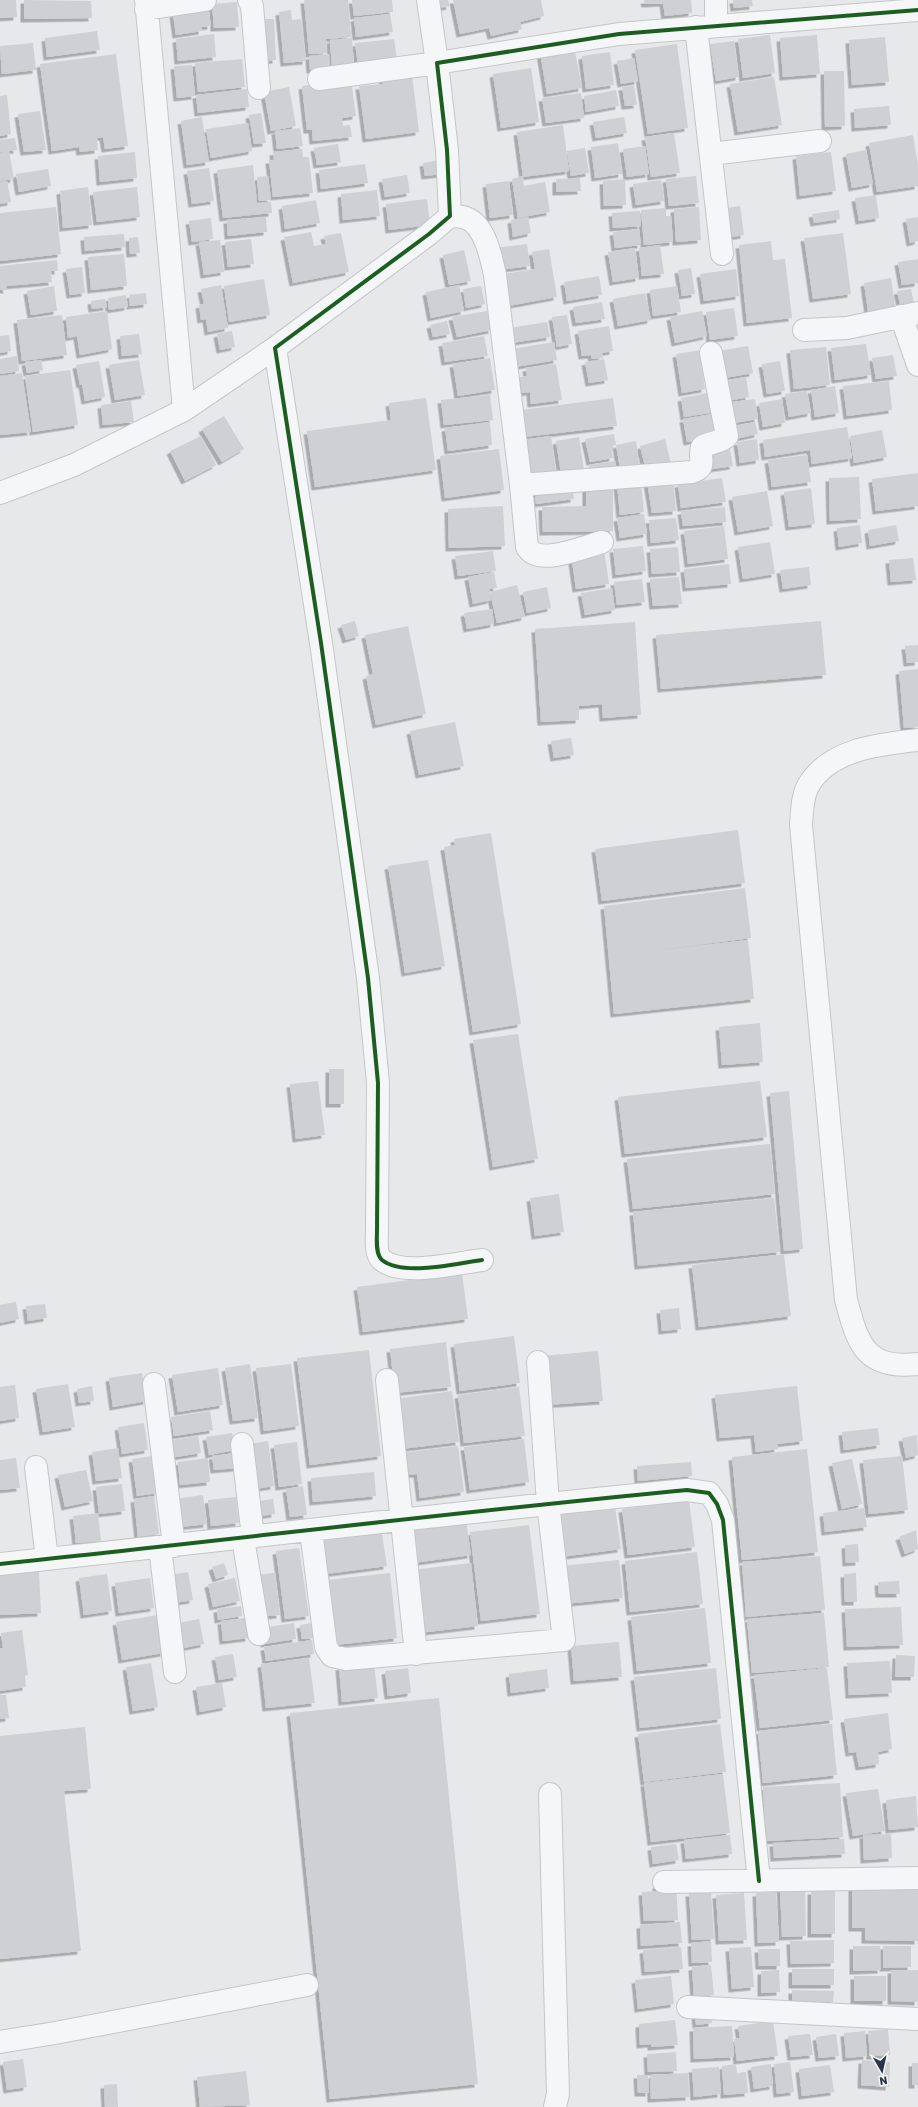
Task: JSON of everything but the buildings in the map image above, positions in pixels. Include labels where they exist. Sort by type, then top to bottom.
[{"type":"street","points":[[184,410],[146,4],[205,0]]},
{"type":"street","points":[[248,0],[252,6],[259,88]]},
{"type":"street","points":[[428,0],[447,150],[450,216]]},
{"type":"street","points":[[716,0],[706,27],[711,154],[722,254]]},
{"type":"street","points":[[319,79],[437,63],[619,34],[918,10]]},
{"type":"street","points":[[711,154],[820,141]]},
{"type":"street","points":[[0,493],[74,465],[184,410],[275,348],[429,234],[450,216],[465,217],[473,222],[490,252],[495,275],[521,485],[527,547],[530,552],[543,557],[602,542]]},
{"type":"street","points":[[804,330],[847,328],[910,314],[918,365]]},
{"type":"street","points":[[275,348],[321,643],[368,978],[378,1083],[377,1230],[379,1254],[382,1260],[396,1266],[420,1268],[482,1260]]},
{"type":"street","points":[[521,485],[699,470],[702,466],[702,447],[710,442],[722,441],[727,436],[712,353]]},
{"type":"street","points":[[918,740],[885,744],[858,750],[830,762],[817,774],[807,787],[802,805],[801,825],[846,1300],[859,1341],[874,1358],[888,1364],[918,1364]]},
{"type":"street","points":[[311,1531],[326,1647],[332,1656],[346,1659],[564,1640],[548,1503],[538,1362]]},
{"type":"street","points":[[387,1380],[416,1654]]},
{"type":"street","points":[[154,1384],[175,1672]]},
{"type":"street","points":[[242,1444],[248,1538],[259,1634]]},
{"type":"street","points":[[36,1468],[47,1559]]},
{"type":"street","points":[[0,1564],[311,1531],[401,1519],[548,1503],[686,1490],[709,1493],[717,1504],[723,1520],[759,1881]]},
{"type":"street","points":[[550,1794],[558,2094],[555,2107]]},
{"type":"street","points":[[664,1882],[918,1878]]},
{"type":"street","points":[[0,2042],[56,2033],[307,1985]]},
{"type":"street","points":[[688,2007],[918,2019]]},
{"type":"cycle path","points":[[482,1260],[430,1268],[403,1268],[391,1265],[382,1260],[377,1250],[378,1083],[368,978],[321,643],[275,348],[429,234],[450,216],[447,150],[437,63],[619,34],[918,10]]},
{"type":"cycle path","points":[[0,1564],[687,1490],[709,1493],[717,1504],[723,1520],[759,1881]]}]
